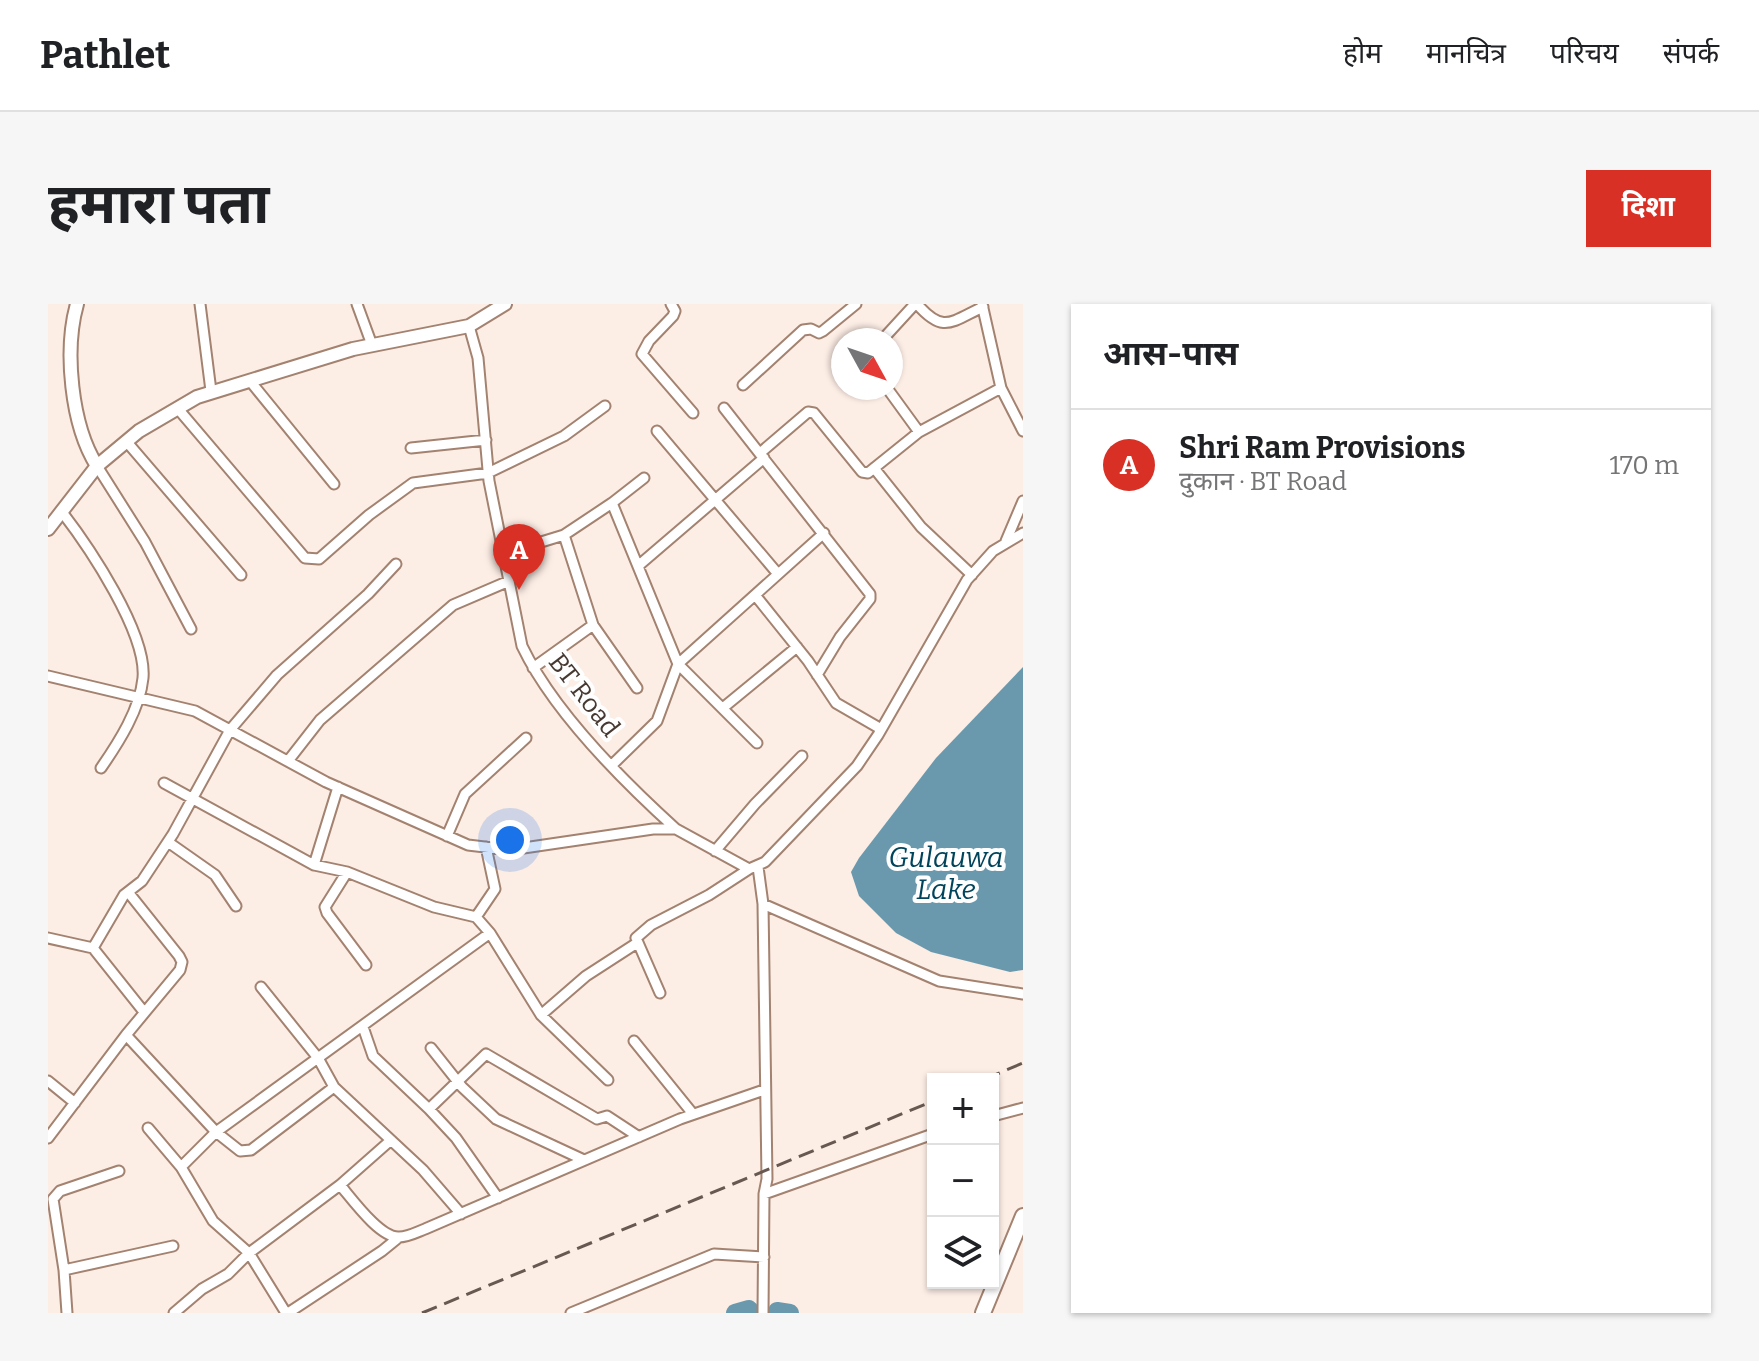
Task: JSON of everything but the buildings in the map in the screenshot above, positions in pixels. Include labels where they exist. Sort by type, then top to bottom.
[{"type":"main road","points":[[983,1313],[1023,1216]]},
{"type":"street","points":[[77,304],[71,332],[73,382],[87,450],[145,542],[191,629]]},
{"type":"street","points":[[200,304],[211,391]]},
{"type":"street","points":[[357,304],[372,345]]},
{"type":"street","points":[[48,529],[97,466],[126,441],[211,391],[372,345],[469,326],[505,304]]},
{"type":"street","points":[[671,304],[675,311],[673,316],[649,341],[642,354],[693,413]]},
{"type":"street","points":[[743,385],[803,330],[811,329],[819,333],[856,304]]},
{"type":"street","points":[[893,328],[916,304],[935,322],[944,323],[983,306],[1001,388],[1023,431]]},
{"type":"street","name":"BT Road","points":[[469,326],[478,358],[488,473],[522,646],[533,668],[559,704],[612,765],[676,829],[753,868]]},
{"type":"street","points":[[250,381],[334,484]]},
{"type":"street","points":[[638,566],[715,500],[808,412],[818,416],[862,472],[868,473],[919,432],[1001,388]]},
{"type":"street","points":[[896,400],[919,432]]},
{"type":"street","points":[[179,410],[305,558],[312,560],[319,559],[369,515],[413,483],[488,473],[564,436],[605,406]]},
{"type":"street","points":[[724,408],[871,597],[840,637],[817,675]]},
{"type":"street","points":[[657,431],[778,574]]},
{"type":"street","points":[[411,448],[486,440]]},
{"type":"street","points":[[126,441],[241,575]]},
{"type":"street","points":[[874,468],[921,527],[972,575]]},
{"type":"street","points":[[505,553],[564,535],[644,478]]},
{"type":"street","points":[[1006,541],[1023,501]]},
{"type":"street","points":[[612,503],[678,664],[757,743]]},
{"type":"street","points":[[62,512],[107,576],[139,646],[144,673],[138,698],[120,739],[101,768]]},
{"type":"street","points":[[612,765],[657,721],[678,664],[824,533]]},
{"type":"street","points":[[660,993],[636,938],[651,925],[753,868],[857,766],[972,575],[1006,541],[1023,533]]},
{"type":"street","points":[[564,535],[593,625],[637,688]]},
{"type":"street","points":[[93,948],[128,892],[142,881],[168,842],[230,730],[277,675],[368,594],[396,564]]},
{"type":"street","points":[[288,761],[320,720],[453,605],[509,581]]},
{"type":"street","points":[[755,595],[836,703],[881,729]]},
{"type":"street","points":[[533,668],[593,625]]},
{"type":"street","points":[[724,707],[797,647]]},
{"type":"street","points":[[48,676],[195,711],[338,787],[468,845],[510,850],[653,829],[676,829]]},
{"type":"street","points":[[447,836],[465,794],[526,738]]},
{"type":"street","points":[[715,851],[802,756]]},
{"type":"street","points":[[164,783],[314,865],[347,872],[434,907],[476,917],[490,933],[541,1015],[608,1080]]},
{"type":"street","points":[[314,865],[338,787]]},
{"type":"street","points":[[168,842],[215,875],[236,906]]},
{"type":"street","points":[[476,917],[495,889],[486,847]]},
{"type":"street","points":[[753,868],[763,904],[767,1179],[764,1194],[763,1313]]},
{"type":"street","points":[[347,872],[325,907],[366,965]]},
{"type":"street","points":[[48,1138],[180,970],[182,962],[128,892]]},
{"type":"street","points":[[763,904],[939,981],[1023,994]]},
{"type":"street","points":[[181,1167],[216,1132],[490,933]]},
{"type":"street","points":[[48,938],[93,948],[144,1012]]},
{"type":"street","points":[[541,1015],[586,976],[637,943]]},
{"type":"street","points":[[261,987],[318,1058],[334,1087],[454,1202],[461,1214]]},
{"type":"street","points":[[363,1027],[373,1056],[456,1138],[498,1198]]},
{"type":"street","points":[[126,1035],[216,1132],[240,1151],[251,1150],[334,1087]]},
{"type":"street","points":[[634,1041],[693,1114]]},
{"type":"street","points":[[431,1048],[458,1082],[496,1119],[584,1160]]},
{"type":"street","points":[[429,1109],[486,1054],[597,1119],[607,1116],[639,1137]]},
{"type":"street","points":[[48,1081],[75,1103]]},
{"type":"street","points":[[148,1128],[181,1167],[213,1221],[249,1253],[287,1313],[398,1238],[693,1114],[764,1090]]},
{"type":"street","points":[[999,1114],[1023,1108]]},
{"type":"street","points":[[764,1194],[927,1136]]},
{"type":"street","points":[[174,1313],[340,1185],[391,1140]]},
{"type":"street","points":[[67,1313],[64,1270],[50,1197],[119,1171]]},
{"type":"street","points":[[340,1185],[368,1218],[387,1234],[398,1238]]},
{"type":"street","points":[[64,1270],[173,1246]]},
{"type":"street","points":[[571,1313],[714,1254],[764,1257]]},
{"type":"water","name":"Gulauwa Lake","points":[[1023,667],[1023,970],[1010,972],[931,952],[896,933],[859,896],[851,872],[936,758]]},
{"type":"waterway","points":[[735,1313],[749,1309]]},
{"type":"waterway","points":[[777,1311],[790,1313]]},
{"type":"railway","points":[[999,1073],[1023,1063]]},
{"type":"railway","points":[[422,1313],[927,1103]]},
{"type":"place","name":"Shri Ram Provisions","points":[[519,590]]}]
